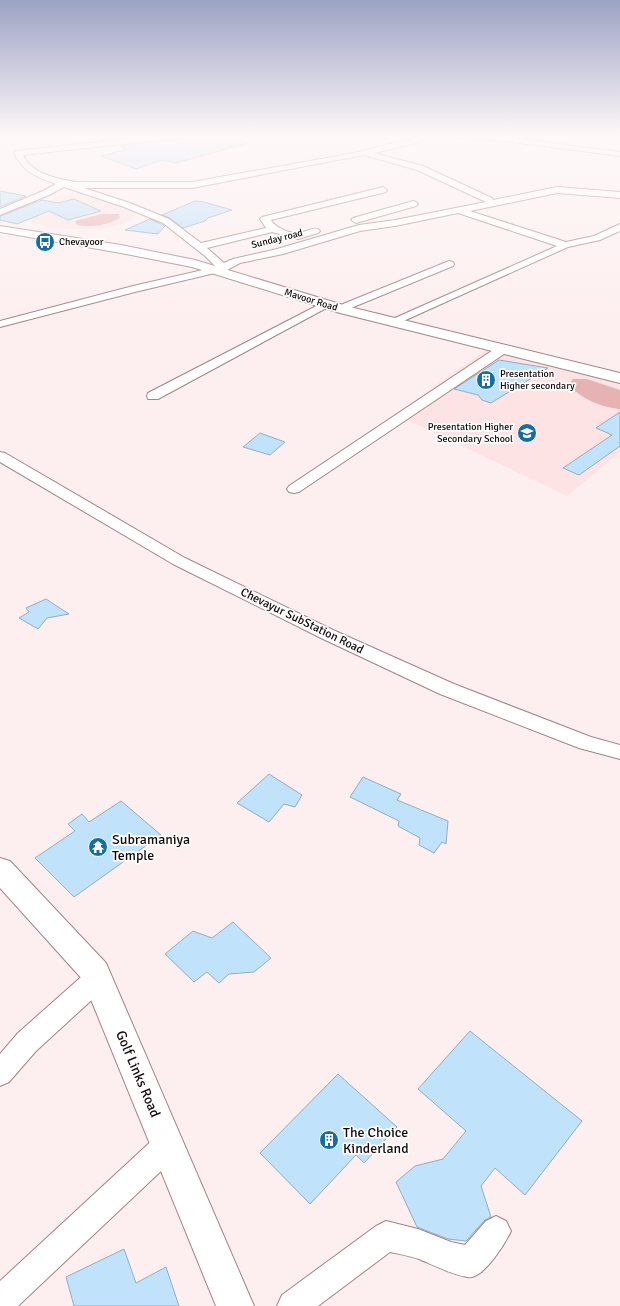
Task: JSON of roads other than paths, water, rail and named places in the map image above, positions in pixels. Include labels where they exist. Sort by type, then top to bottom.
[{"type":"main road","name":"Mavoor Road","points":[[0,226],[149,251],[219,269],[399,320],[620,373]]},
{"type":"main road","name":"Mavoor Road","points":[[0,229],[148,254],[219,269],[326,304],[399,324],[620,378]]},
{"type":"main road","name":"Golf Links Road","points":[[0,869],[95,972],[236,1306]]},
{"type":"street","points":[[0,212],[39,196]]},
{"type":"street","points":[[103,196],[127,204],[166,221],[199,247],[219,269]]},
{"type":"street","points":[[272,229],[264,219],[359,196]]},
{"type":"street","points":[[480,196],[489,200]]},
{"type":"street","name":"Sunday road","points":[[0,324],[133,289],[219,269],[237,261],[279,252],[359,228],[395,224],[528,196]]},
{"type":"street","points":[[199,247],[272,229],[298,236],[413,204]]},
{"type":"street","points":[[458,210],[565,245]]},
{"type":"street","points":[[399,320],[565,245],[597,238],[620,227]]},
{"type":"street","points":[[347,306],[449,264]]},
{"type":"street","points":[[153,396],[326,304]]},
{"type":"street","points":[[294,489],[503,349]]},
{"type":"street","name":"Chevayur SubStation Road","points":[[0,456],[179,561],[327,634],[447,689],[586,743],[620,752]]},
{"type":"street","points":[[0,1073],[26,1042],[98,978]]},
{"type":"street","points":[[0,1302],[168,1145]]},
{"type":"street","points":[[293,1306],[386,1236],[418,1244],[451,1257],[471,1262],[496,1231]]},
{"type":"place","name":"Chevayoor","points":[[45,242]]},
{"type":"place","name":"Presentation Higher secondary","points":[[486,380]]},
{"type":"place","name":"Presentation Higher Secondary School","points":[[527,433]]},
{"type":"place","name":"Subramaniya Temple","points":[[98,847]]},
{"type":"place","name":"The Choice Kinderland","points":[[329,1140]]}]
